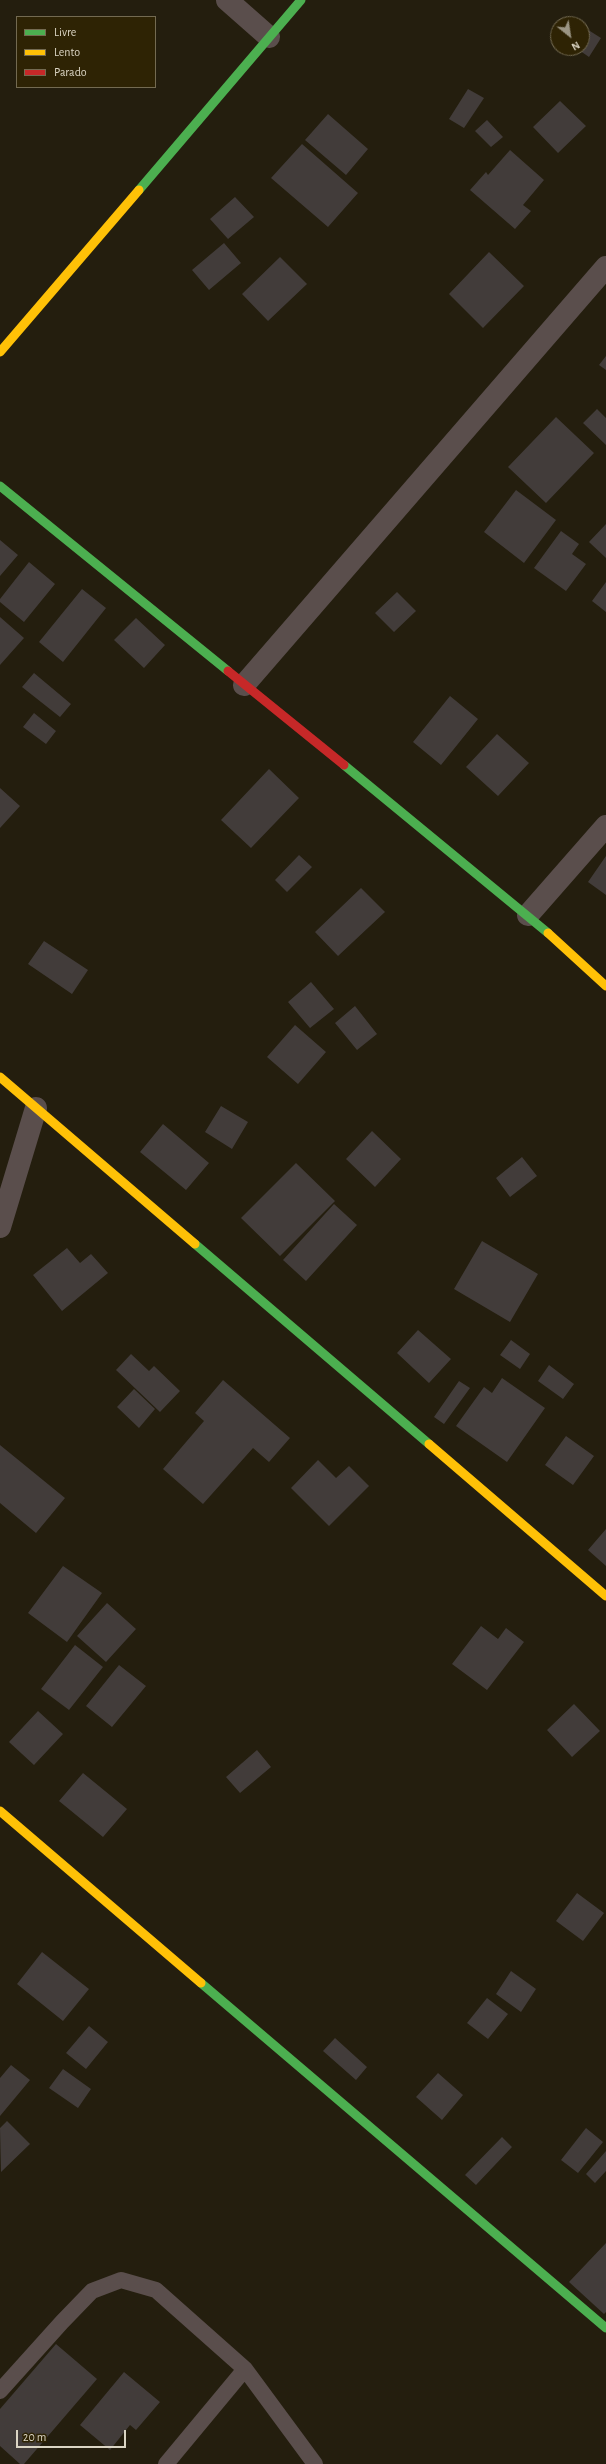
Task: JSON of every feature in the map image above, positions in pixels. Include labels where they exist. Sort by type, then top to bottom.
[{"type":"street","points":[[227,0],[269,37]]},
{"type":"street","points":[[0,352],[301,0]]},
{"type":"street","points":[[244,685],[606,267]]},
{"type":"street","points":[[0,486],[528,915],[606,986]]},
{"type":"street","points":[[528,915],[606,826]]},
{"type":"street","points":[[0,1078],[606,1596]]},
{"type":"street","points":[[0,1227],[36,1108]]},
{"type":"street","points":[[0,1811],[606,2328]]},
{"type":"lane","points":[[0,2391],[92,2291],[121,2280],[156,2290],[245,2369],[315,2464]]},
{"type":"lane","points":[[166,2464],[245,2369]]},
{"type":"building","points":[[590,31],[601,38],[590,55]]},
{"type":"building","points":[[468,89],[484,98],[464,128],[449,119]]},
{"type":"building","points":[[560,101],[586,126],[558,153],[533,127]]},
{"type":"building","points":[[328,114],[368,149],[346,175],[305,140]]},
{"type":"building","points":[[487,120],[503,137],[491,147],[475,131]]},
{"type":"building","points":[[302,144],[358,193],[328,227],[271,178]]},
{"type":"building","points":[[510,150],[544,180],[523,205],[531,211],[515,229],[470,190],[486,172],[488,175]]},
{"type":"building","points":[[235,197],[254,217],[228,239],[210,219]]},
{"type":"building","points":[[224,243],[241,263],[209,290],[192,270]]},
{"type":"building","points":[[489,252],[524,286],[483,328],[449,294]]},
{"type":"building","points":[[280,257],[307,284],[268,321],[242,294]]},
{"type":"building","points":[[606,356],[606,370],[599,365]]},
{"type":"building","points":[[597,409],[606,418],[606,445],[583,423]]},
{"type":"building","points":[[556,417],[594,453],[546,503],[508,467]]},
{"type":"building","points":[[516,490],[556,520],[524,563],[484,532]]},
{"type":"building","points":[[606,524],[606,558],[589,542]]},
{"type":"building","points":[[561,531],[579,544],[572,554],[586,564],[566,591],[534,568]]},
{"type":"building","points":[[0,540],[18,555],[0,576]]},
{"type":"building","points":[[29,562],[55,584],[24,622],[0,602],[0,599]]},
{"type":"building","points":[[606,582],[606,612],[592,601]]},
{"type":"building","points":[[82,589],[106,608],[63,662],[39,642]]},
{"type":"building","points":[[397,592],[416,611],[394,632],[375,613]]},
{"type":"building","points":[[0,617],[24,638],[0,665]]},
{"type":"building","points":[[136,618],[165,645],[144,668],[114,640]]},
{"type":"building","points":[[34,673],[71,704],[60,717],[22,687]]},
{"type":"building","points":[[450,696],[478,719],[441,765],[413,742]]},
{"type":"building","points":[[34,713],[56,731],[46,744],[23,727]]},
{"type":"building","points":[[497,734],[529,763],[498,796],[466,767]]},
{"type":"building","points":[[269,769],[299,798],[251,848],[221,820]]},
{"type":"building","points":[[0,788],[20,806],[0,828]]},
{"type":"building","points":[[299,855],[312,867],[287,892],[275,880]]},
{"type":"building","points":[[606,856],[606,895],[588,882]]},
{"type":"building","points":[[361,888],[385,912],[338,956],[315,932]]},
{"type":"building","points":[[44,941],[88,970],[72,994],[28,964]]},
{"type":"building","points":[[311,982],[334,1009],[310,1028],[288,1002]]},
{"type":"building","points":[[355,1006],[377,1034],[357,1050],[335,1023]]},
{"type":"building","points":[[295,1025],[326,1052],[298,1084],[267,1057]]},
{"type":"building","points":[[221,1106],[248,1122],[232,1149],[205,1132]]},
{"type":"building","points":[[163,1124],[209,1163],[186,1190],[140,1152]]},
{"type":"building","points":[[372,1131],[401,1159],[375,1187],[346,1159]]},
{"type":"building","points":[[522,1157],[537,1176],[510,1197],[496,1178]]},
{"type":"building","points":[[296,1163],[335,1201],[280,1256],[241,1218]]},
{"type":"building","points":[[334,1204],[357,1225],[306,1281],[283,1260]]},
{"type":"building","points":[[482,1241],[538,1274],[510,1322],[454,1289]]},
{"type":"building","points":[[67,1248],[80,1263],[91,1254],[108,1273],[62,1311],[33,1275]]},
{"type":"building","points":[[418,1330],[451,1359],[429,1383],[397,1353]]},
{"type":"building","points":[[511,1340],[530,1354],[520,1369],[500,1355]]},
{"type":"building","points":[[131,1354],[149,1371],[154,1366],[180,1391],[160,1412],[116,1370]]},
{"type":"building","points":[[549,1365],[574,1384],[563,1399],[538,1381]]},
{"type":"building","points":[[502,1378],[545,1408],[507,1462],[456,1426],[484,1387],[492,1393]]},
{"type":"building","points":[[223,1380],[290,1438],[269,1462],[253,1448],[203,1504],[163,1469],[204,1421],[195,1413]]},
{"type":"building","points":[[459,1381],[470,1388],[444,1424],[434,1417]]},
{"type":"building","points":[[134,1389],[155,1409],[139,1428],[117,1407]]},
{"type":"building","points":[[566,1436],[594,1456],[573,1485],[545,1465]]},
{"type":"building","points":[[0,1445],[65,1498],[36,1533],[0,1503]]},
{"type":"building","points":[[318,1460],[336,1478],[349,1466],[369,1486],[329,1526],[291,1488]]},
{"type":"building","points":[[606,1529],[606,1566],[588,1550]]},
{"type":"building","points":[[63,1566],[102,1593],[67,1642],[28,1613]]},
{"type":"building","points":[[107,1603],[136,1629],[106,1662],[77,1636]]},
{"type":"building","points":[[481,1626],[498,1639],[506,1628],[524,1642],[487,1690],[452,1664]]},
{"type":"building","points":[[75,1645],[103,1667],[69,1710],[41,1689]]},
{"type":"building","points":[[119,1665],[146,1686],[112,1727],[86,1706]]},
{"type":"building","points":[[574,1704],[600,1731],[572,1757],[547,1730]]},
{"type":"building","points":[[38,1711],[63,1734],[34,1765],[9,1742]]},
{"type":"building","points":[[257,1750],[271,1767],[240,1793],[226,1777]]},
{"type":"building","points":[[83,1773],[127,1809],[103,1837],[59,1801]]},
{"type":"building","points":[[577,1893],[604,1913],[583,1941],[556,1921]]},
{"type":"building","points":[[42,1952],[89,1989],[63,2021],[17,1984]]},
{"type":"building","points":[[511,1971],[536,1989],[521,2012],[496,1994]]},
{"type":"building","points":[[487,1998],[508,2014],[488,2039],[467,2023]]},
{"type":"building","points":[[89,2026],[108,2042],[86,2069],[66,2053]]},
{"type":"building","points":[[335,2038],[367,2067],[356,2080],[323,2051]]},
{"type":"building","points":[[11,2065],[30,2080],[0,2116],[0,2078]]},
{"type":"building","points":[[63,2069],[91,2089],[78,2108],[49,2088]]},
{"type":"building","points":[[438,2073],[463,2095],[442,2120],[416,2097]]},
{"type":"building","points":[[7,2121],[30,2144],[1,2172],[0,2128]]},
{"type":"building","points":[[586,2128],[603,2142],[578,2173],[561,2160]]},
{"type":"building","points":[[502,2137],[512,2147],[476,2185],[465,2175]]},
{"type":"building","points":[[606,2151],[606,2171],[595,2183],[586,2174]]},
{"type":"building","points":[[606,2243],[606,2312],[604,2314],[569,2282]]},
{"type":"building","points":[[56,2344],[97,2379],[24,2464],[20,2464],[0,2446],[0,2409]]},
{"type":"building","points":[[124,2372],[160,2402],[136,2430],[130,2425],[110,2450],[80,2425]]},
{"type":"traffic: fast","points":[[139,190],[301,0]]},
{"type":"traffic: fast","points":[[0,486],[228,671]]},
{"type":"traffic: fast","points":[[344,765],[548,933]]},
{"type":"traffic: fast","points":[[195,1244],[429,1444]]},
{"type":"traffic: fast","points":[[201,1983],[606,2328]]},
{"type":"traffic: slow","points":[[0,352],[139,190]]},
{"type":"traffic: slow","points":[[548,933],[606,986]]},
{"type":"traffic: slow","points":[[0,1077],[195,1244]]},
{"type":"traffic: slow","points":[[429,1444],[606,1596]]},
{"type":"traffic: slow","points":[[0,1811],[201,1983]]},
{"type":"traffic: jam","points":[[228,671],[344,765]]}]
